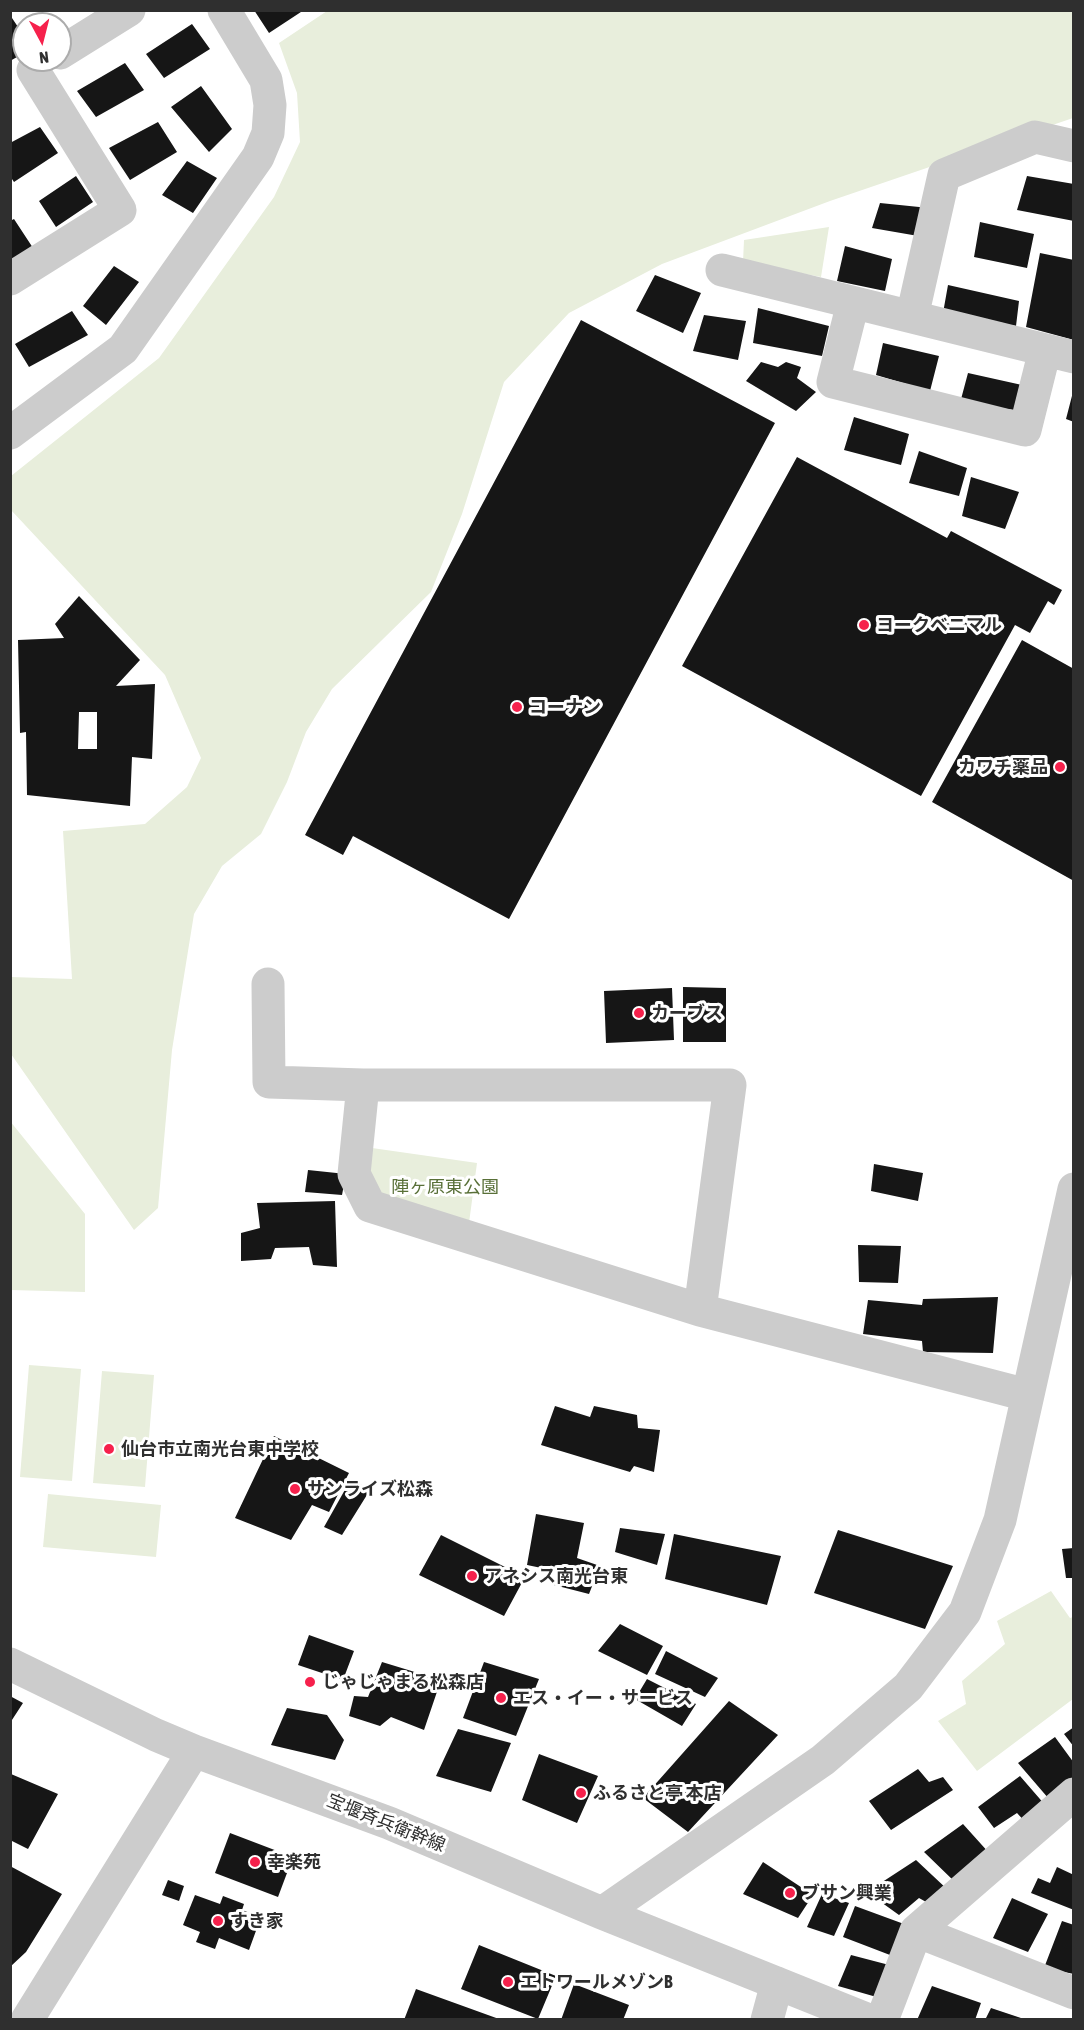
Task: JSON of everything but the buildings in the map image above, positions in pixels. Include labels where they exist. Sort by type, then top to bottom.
[{"type":"street","points":[[72,46],[129,10]]},
{"type":"street","points":[[10,433],[123,349],[258,157],[268,133],[269,124],[270,105],[266,80],[224,10]]},
{"type":"street","points":[[10,279],[120,210],[32,72]]},
{"type":"street","points":[[912,317],[944,175],[1035,137],[1074,146]]},
{"type":"street","points":[[722,270],[1059,353],[1025,430],[833,382],[853,303]]},
{"type":"street","points":[[268,984],[269,1082],[363,1085],[730,1085],[700,1310]]},
{"type":"street","points":[[363,1085],[354,1174],[370,1206],[700,1310],[1027,1395]]},
{"type":"street","points":[[602,1913],[823,1760],[908,1687],[964,1612],[1000,1520],[1074,1189]]},
{"type":"street","name":"宝堰斉兵衛幹線","points":[[10,1664],[194,1751],[389,1823],[602,1913],[869,2019]]},
{"type":"street","points":[[27,2019],[194,1751]]},
{"type":"street","points":[[882,2019],[916,1931],[1068,1807]]},
{"type":"street","points":[[916,1931],[1074,1993]]},
{"type":"street","points":[[767,2019],[777,1983]]},
{"type":"green space","points":[[327,11],[1073,11],[1073,118],[830,201],[662,264],[569,313],[504,382],[462,514],[431,592],[332,689],[306,732],[287,782],[261,834],[222,866],[194,914],[172,1050],[158,1208],[134,1230],[11,1054],[11,977],[72,979],[63,831],[145,824],[187,787],[201,758],[165,675],[11,510],[11,476],[159,358],[274,197],[300,142],[297,93],[279,43]]},
{"type":"green space","points":[[829,227],[821,277],[743,262],[744,240]]},
{"type":"green space","points":[[10,1121],[85,1214],[85,1292],[11,1290]]},
{"type":"green space","name":"陣ヶ原東公園","points":[[372,1148],[477,1163],[469,1223],[379,1198],[369,1180]]},
{"type":"green space","points":[[29,1365],[81,1369],[72,1481],[20,1477]]},
{"type":"green space","points":[[102,1371],[154,1375],[145,1487],[93,1483]]},
{"type":"green space","points":[[48,1494],[161,1505],[156,1557],[43,1547]]},
{"type":"green space","points":[[1051,1591],[1070,1618],[1073,1617],[1073,1699],[977,1771],[938,1721],[966,1704],[962,1681],[1005,1644],[997,1621]]},
{"type":"place","name":"ヨークベニマル","points":[[864,625]]},
{"type":"place","name":"コーナン","points":[[517,707]]},
{"type":"place","name":"カワチ薬品","points":[[1060,767]]},
{"type":"place","name":"カーブス","points":[[639,1013]]},
{"type":"place","name":"仙台市立南光台東中学校","points":[[109,1449]]},
{"type":"place","name":"サンライズ松森","points":[[295,1489]]},
{"type":"place","name":"アネシス南光台東","points":[[472,1576]]},
{"type":"place","name":"じゃじゃまる松森店","points":[[310,1682]]},
{"type":"place","name":"エス・イー・サービス","points":[[501,1698]]},
{"type":"place","name":"ふるさと亭 本店","points":[[581,1793]]},
{"type":"place","name":"幸楽苑","points":[[255,1862]]},
{"type":"place","name":"ブサン興業","points":[[790,1893]]},
{"type":"place","name":"すき家","points":[[218,1921]]},
{"type":"place","name":"エトワールメゾンB","points":[[508,1982]]}]
